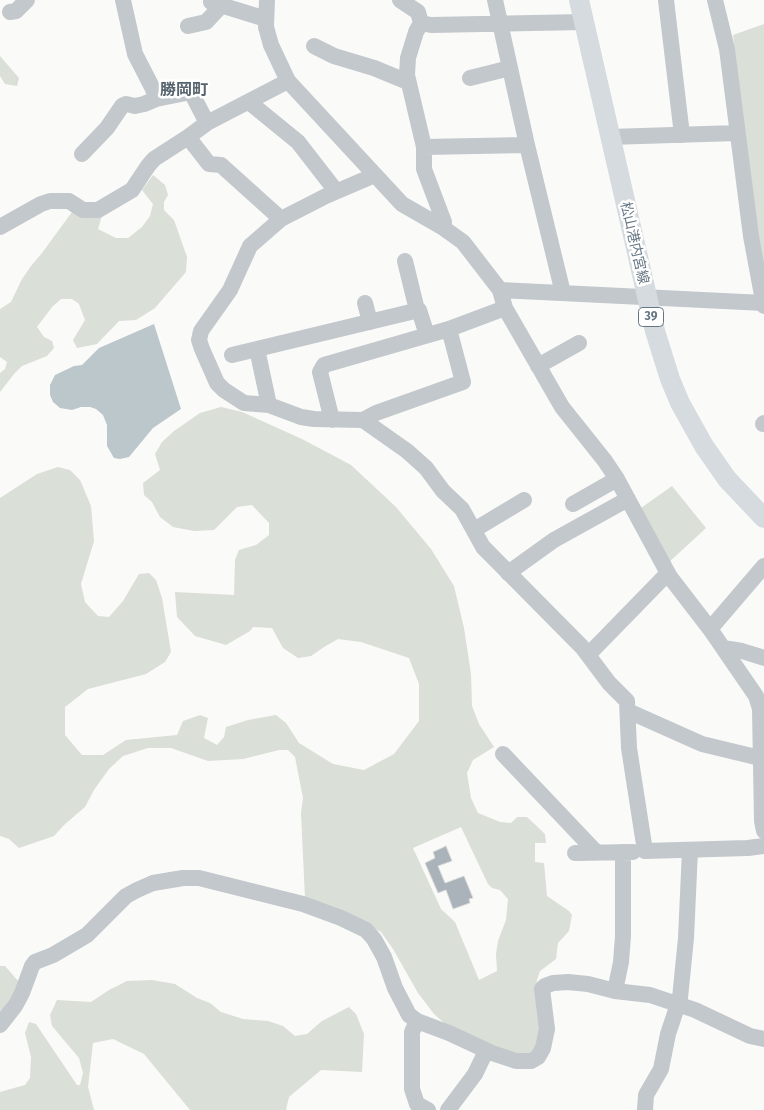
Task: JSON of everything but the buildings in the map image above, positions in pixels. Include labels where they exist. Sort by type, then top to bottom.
[{"type":"main road","name":"松山港内宮線","points":[[579,0],[647,297],[670,379],[680,403],[704,446],[727,478],[764,518]]},
{"type":"street","points":[[10,12],[16,11],[26,0]]},
{"type":"street","points":[[123,0],[135,54],[156,99]]},
{"type":"street","points":[[267,0],[266,27],[271,45],[288,81],[402,204],[442,227],[463,242],[500,290],[505,308],[562,407],[605,461],[617,479],[668,573],[749,685],[760,709],[762,821],[764,831]]},
{"type":"street","points":[[400,0],[419,11],[431,26],[584,22]]},
{"type":"street","points":[[495,0],[527,145],[563,293]]},
{"type":"street","points":[[666,0],[682,135]]},
{"type":"street","points":[[500,290],[764,304],[751,236],[727,49],[716,0]]},
{"type":"street","points":[[188,26],[206,22],[216,4],[266,19]]},
{"type":"street","points":[[419,11],[416,32],[408,58],[408,82],[424,147],[424,169],[444,222],[442,227]]},
{"type":"street","points":[[314,46],[334,56],[374,68],[408,82]]},
{"type":"street","points":[[470,78],[510,68]]},
{"type":"street","points":[[0,227],[50,201],[68,201],[83,210],[98,210],[132,190],[154,159],[207,123],[288,81]]},
{"type":"street","points":[[82,154],[107,128],[122,106],[126,104],[135,106],[156,99],[191,92],[207,123]]},
{"type":"street","points":[[249,102],[298,142],[336,191]]},
{"type":"street","points":[[609,137],[737,133]]},
{"type":"street","points":[[188,137],[209,164],[221,165],[281,219]]},
{"type":"street","points":[[284,151],[298,142]]},
{"type":"street","points":[[424,147],[527,145]]},
{"type":"street","points":[[376,174],[336,191],[281,219],[250,246],[230,290],[201,331],[199,340],[210,368],[224,390],[244,403],[270,405],[301,417],[363,420],[376,413],[463,382],[449,329]]},
{"type":"street","points":[[405,261],[417,310],[419,310],[427,335]]},
{"type":"street","points":[[365,304],[370,322]]},
{"type":"street","points":[[332,420],[320,372],[324,365],[449,329],[505,308]]},
{"type":"street","points":[[232,355],[417,310]]},
{"type":"street","points":[[538,366],[579,344]]},
{"type":"street","points":[[257,349],[270,405]]},
{"type":"street","points":[[363,420],[408,450],[426,468],[443,491],[462,509],[483,546],[588,655],[609,683],[628,701],[629,748],[646,851]]},
{"type":"street","points":[[573,504],[617,479]]},
{"type":"street","points":[[508,573],[554,540],[628,499]]},
{"type":"street","points":[[474,530],[524,500]]},
{"type":"street","points":[[710,629],[764,566]]},
{"type":"street","points":[[588,655],[668,573]]},
{"type":"street","points":[[723,648],[742,651],[764,658]]},
{"type":"street","points":[[628,711],[702,744],[760,758]]},
{"type":"street","points":[[502,754],[596,852]]},
{"type":"street","points":[[575,853],[764,846]]},
{"type":"street","points":[[645,1110],[646,1095],[661,1069],[680,998],[686,938],[690,850]]},
{"type":"street","points":[[615,991],[623,936],[623,852]]},
{"type":"street","points":[[0,1025],[15,1006],[35,962],[53,956],[87,936],[126,896],[153,883],[183,878],[199,878],[303,904],[342,918],[366,930],[374,939],[384,957],[405,1010],[417,1021],[449,1033],[486,1051],[516,1061],[531,1061],[538,1056],[543,1048],[547,1029],[542,989],[553,983],[588,984],[615,991],[650,995],[718,1020],[750,1036],[764,1039]]},
{"type":"street","points":[[417,1021],[412,1032],[412,1089],[417,1104],[428,1110]]},
{"type":"street","points":[[448,1110],[475,1074],[486,1051]]},
{"type":"shaded area","points":[[764,24],[764,262],[758,232],[733,35]]},
{"type":"shaded area","points":[[0,56],[19,78],[17,86],[5,84],[0,76]]},
{"type":"shaded area","points":[[153,175],[165,185],[168,195],[164,202],[164,210],[174,220],[187,257],[186,272],[155,308],[136,320],[119,321],[97,344],[77,348],[73,340],[85,320],[79,304],[72,299],[61,299],[52,307],[37,327],[44,337],[52,341],[54,348],[47,356],[22,366],[0,392],[0,373],[5,369],[7,362],[0,357],[0,309],[11,302],[22,279],[72,212],[102,215],[98,229],[116,238],[128,238],[142,227],[150,216],[153,204],[142,190]]},
{"type":"shaded area","points":[[154,324],[181,409],[153,428],[129,457],[114,458],[107,446],[107,425],[103,415],[90,407],[72,410],[60,408],[53,402],[50,395],[50,385],[55,375],[74,366],[82,365],[99,348]]},
{"type":"shaded area","points":[[221,407],[242,412],[302,439],[351,465],[396,507],[431,549],[454,586],[464,628],[471,674],[472,706],[479,724],[494,747],[473,760],[467,773],[471,798],[478,813],[500,822],[511,823],[517,817],[527,817],[545,834],[546,843],[535,843],[535,862],[544,863],[547,896],[572,915],[569,931],[558,943],[556,959],[540,971],[537,980],[536,995],[542,1018],[538,1045],[532,1052],[521,1056],[451,1029],[434,1014],[418,993],[381,932],[351,916],[305,898],[301,813],[303,798],[295,757],[288,750],[279,750],[243,759],[208,761],[171,748],[148,748],[123,756],[109,769],[85,807],[54,836],[19,848],[9,839],[0,836],[0,498],[37,474],[58,467],[70,470],[80,480],[91,506],[94,541],[81,584],[85,602],[98,616],[109,617],[123,601],[139,574],[149,573],[156,580],[162,598],[171,652],[165,662],[146,674],[88,689],[65,707],[65,735],[82,755],[103,755],[126,740],[177,735],[183,721],[200,715],[208,718],[204,738],[217,745],[224,737],[226,727],[248,720],[276,715],[286,723],[299,743],[333,764],[364,770],[394,754],[419,721],[419,684],[409,658],[361,642],[338,639],[311,656],[298,658],[283,648],[272,628],[253,627],[250,631],[226,645],[195,636],[177,617],[175,592],[234,595],[235,560],[239,550],[256,545],[269,535],[269,523],[252,505],[237,507],[214,530],[194,531],[173,527],[160,517],[152,502],[144,495],[143,483],[160,470],[155,454],[162,442],[200,413]],"holes":[[[461,827],[488,884],[492,888],[500,890],[508,899],[506,920],[498,941],[496,954],[497,971],[479,980],[455,922],[441,909],[413,848]]]},
{"type":"shaded area","points":[[672,486],[706,528],[667,564],[641,508]]},
{"type":"shaded area","points":[[0,966],[5,966],[19,982],[0,1017]]},
{"type":"shaded area","points":[[152,980],[175,984],[197,998],[210,1003],[221,1012],[243,1019],[268,1021],[283,1026],[295,1036],[307,1034],[322,1021],[349,1007],[356,1014],[364,1034],[362,1072],[321,1070],[289,1097],[286,1110],[190,1110],[144,1054],[113,1039],[93,1043],[88,1087],[94,1110],[0,1110],[0,1092],[25,1085],[30,1078],[31,1057],[25,1033],[29,1022],[36,1024],[77,1085],[80,1085],[83,1073],[79,1058],[52,1026],[50,1015],[57,1000],[91,1002],[127,981]]},
{"type":"district","name":"勝岡町","points":[[184,91]]}]
